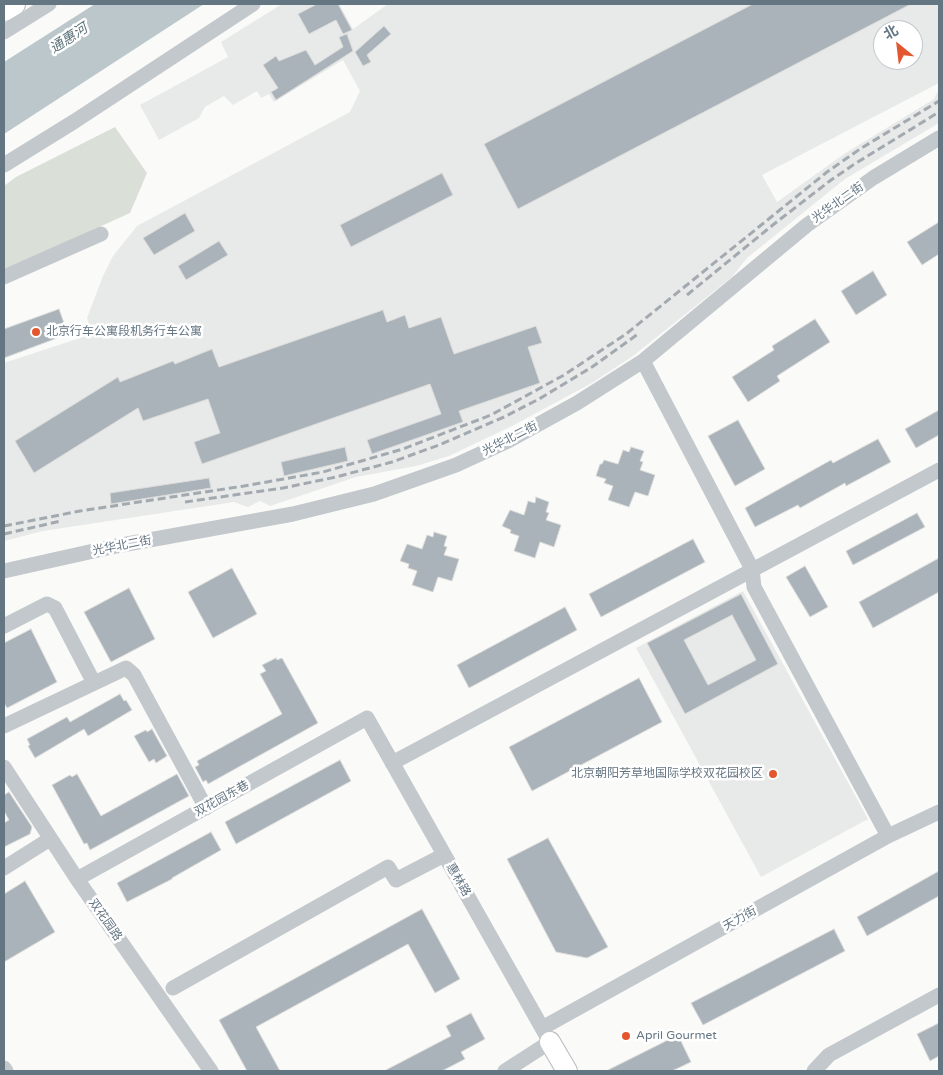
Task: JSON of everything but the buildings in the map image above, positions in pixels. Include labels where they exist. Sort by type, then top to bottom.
[{"type":"highway","points":[[4,10],[14,4]]},
{"type":"main road","points":[[546,1035],[567,1071]]},
{"type":"street","points":[[4,32],[49,4]]},
{"type":"street","points":[[4,165],[253,4]]},
{"type":"street","name":"光华北二街","points":[[4,571],[116,546],[293,514],[374,494],[456,465],[508,441],[578,403],[642,362],[806,225],[873,178],[939,138]]},
{"type":"street","points":[[4,277],[101,234]]},
{"type":"street","points":[[642,362],[752,570],[754,587],[888,836]]},
{"type":"street","points":[[392,763],[939,470]]},
{"type":"street","points":[[4,626],[47,604],[55,608],[94,683]]},
{"type":"street","points":[[4,726],[126,668],[134,675],[206,808]]},
{"type":"street","name":"惠林路","points":[[368,718],[546,1035]]},
{"type":"street","name":"双花园东巷","points":[[77,879],[368,718]]},
{"type":"street","name":"双花园路","points":[[4,767],[77,879],[211,1071]]},
{"type":"street","name":"天力街","points":[[505,1071],[546,1035],[888,836],[939,812]]},
{"type":"street","points":[[4,868],[50,839]]},
{"type":"street","points":[[173,988],[388,867],[396,880],[444,855]]},
{"type":"street","points":[[814,1071],[829,1055],[939,995]]},
{"type":"shaded area","points":[[282,4],[339,4],[353,29],[388,4],[939,4],[939,83],[762,175],[777,202],[844,154],[934,99],[939,89],[939,123],[845,179],[747,258],[732,277],[633,356],[592,383],[514,425],[449,456],[416,466],[356,477],[270,506],[260,501],[248,507],[234,502],[43,531],[4,541],[4,363],[92,334],[87,318],[103,276],[113,256],[137,226],[350,112],[360,91],[343,60],[274,102],[269,94],[261,98],[257,91],[233,105],[224,96],[205,107],[199,118],[159,140],[140,105],[228,57],[221,42]]},
{"type":"shaded area","points":[[115,127],[147,173],[130,213],[4,270],[4,186],[16,177]]},
{"type":"shaded area","name":"北京朝阳芳草地国际学校双花园校区","points":[[743,591],[868,819],[761,877],[636,648]]},
{"type":"water","name":"通惠河","points":[[95,4],[204,4],[4,134],[4,62]]},
{"type":"railway","points":[[4,526],[80,511],[323,472],[403,449],[491,415],[564,375],[626,334],[827,172],[860,149],[939,101]]},
{"type":"railway","points":[[687,295],[831,180],[939,112]]},
{"type":"railway","points":[[185,502],[283,488],[336,477],[392,462],[439,445],[504,417],[539,399],[592,367],[638,334]]},
{"type":"railway","points":[[4,534],[61,521]]},
{"type":"place","name":"北京行车公寓段机务行车公寓","points":[[36,332]]},
{"type":"place","name":"北京朝阳芳草地国际学校双花园校区","points":[[773,774]]},
{"type":"place","name":"April Gourmet","points":[[626,1036]]}]
